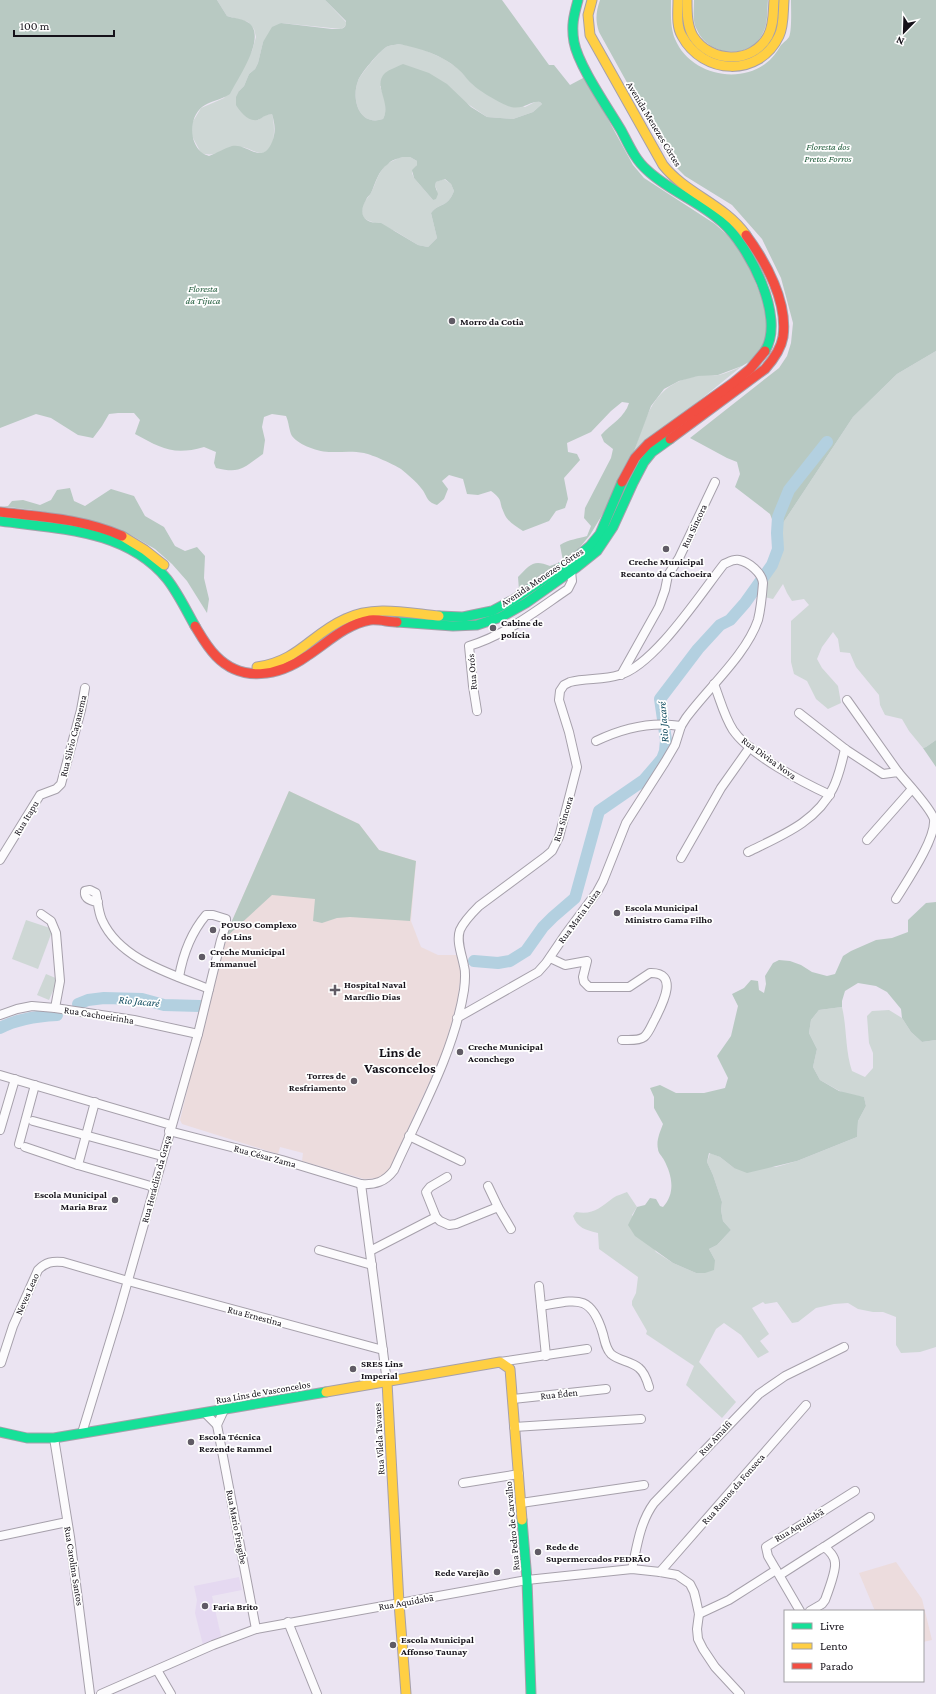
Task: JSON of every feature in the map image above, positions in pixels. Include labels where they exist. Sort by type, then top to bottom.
[{"type":"main road","name":"Avenida Menezes Côrtes","points":[[0,512],[94,525],[128,538],[150,553],[174,577],[184,590],[208,638],[218,649],[232,660],[249,666],[268,666],[280,662],[290,657],[338,623],[357,614],[381,611],[462,617],[481,615],[505,604],[577,556],[594,542],[606,522],[629,467],[639,452],[755,365],[766,352],[771,338],[772,321],[762,286],[742,244],[732,231],[712,213],[646,170],[640,163],[587,72],[576,50],[572,33],[572,23],[578,0]]},
{"type":"main road","name":"Avenida Menezes Côrtes","points":[[0,521],[90,533],[109,540],[140,556],[166,578],[174,588],[202,641],[220,661],[230,668],[251,674],[262,675],[286,670],[349,628],[361,622],[371,620],[462,626],[491,622],[508,614],[571,571],[598,550],[607,539],[636,474],[652,452],[765,369],[776,355],[782,338],[783,320],[781,308],[770,277],[752,242],[731,217],[678,181],[668,172],[590,35],[588,15],[592,0]]},
{"type":"main road","points":[[678,0],[679,26],[682,36],[689,47],[697,56],[706,62],[726,68],[750,64],[768,53],[776,41],[782,26],[784,0]]},
{"type":"main road","points":[[687,0],[690,29],[699,44],[716,56],[736,58],[753,52],[765,41],[772,25],[774,0]]},
{"type":"main road","points":[[587,72],[592,60],[598,58],[605,62]]},
{"type":"main road","points":[[624,135],[633,140],[637,140],[640,137],[642,127]]},
{"type":"main road","points":[[500,1362],[510,1369]]},
{"type":"main road","name":"Rua Lins de Vasconcelos","points":[[0,1432],[43,1440],[500,1362]]},
{"type":"main road","name":"Rua Pedro de Carvalho","points":[[510,1369],[527,1580],[531,1694]]},
{"type":"main road","name":"Rua Vilela Tavares","points":[[387,1382],[399,1603],[406,1694]]},
{"type":"street","name":"Rua Sincora","points":[[620,675],[659,607],[665,590],[668,574],[679,558],[714,482]]},
{"type":"street","name":"Rua Sincora","points":[[458,1018],[465,978],[465,967],[459,942],[460,930],[479,906],[552,851],[563,826],[577,767],[569,732],[559,700],[560,691],[564,685],[570,682],[620,675],[641,663],[653,653],[679,622],[724,564],[739,560],[752,567],[763,579]]},
{"type":"street","name":"Rua Orós","points":[[477,711],[473,686],[470,646],[520,622],[568,589],[572,581],[571,571]]},
{"type":"street","name":"Rua Maria Luiza","points":[[458,1018],[533,974],[546,963],[575,921],[590,903],[604,881],[626,824],[675,745],[681,726],[694,707],[747,641],[753,631],[760,612],[763,579]]},
{"type":"street","name":"Rua Divisa Nova","points":[[714,684],[733,730],[750,747],[788,774],[830,796]]},
{"type":"street","name":"Rua Silvio Capanema","points":[[40,795],[56,789],[61,784],[81,710],[85,688]]},
{"type":"street","points":[[847,700],[898,772],[934,818],[935,828],[932,840],[896,899]]},
{"type":"street","points":[[799,713],[846,750],[883,774],[898,772]]},
{"type":"street","points":[[596,741],[632,727],[657,724],[681,726]]},
{"type":"street","points":[[681,858],[721,788],[750,747]]},
{"type":"street","points":[[748,852],[802,825],[816,812],[830,796],[837,781],[846,750]]},
{"type":"street","points":[[867,840],[912,789]]},
{"type":"street","name":"Rua Itapu","points":[[0,860],[40,795]]},
{"type":"street","points":[[98,902],[101,919],[108,932],[118,942],[143,961],[209,989]]},
{"type":"street","points":[[41,914],[51,921],[56,933],[60,981],[54,1008]]},
{"type":"street","name":"Rua Heráclito da Graça","points":[[82,1433],[128,1281],[162,1156],[198,1034],[226,925],[226,920],[224,918],[213,915],[206,916],[188,943],[183,954],[179,977]]},
{"type":"street","points":[[550,958],[565,965],[587,961],[583,977],[584,982],[590,987],[629,987],[650,973],[658,975],[664,979],[666,984],[666,995],[647,1034],[641,1039],[622,1040]]},
{"type":"street","name":"Rua Cachoeirinha","points":[[0,1015],[32,1006],[54,1008],[134,1020],[198,1034]]},
{"type":"street","points":[[361,1184],[377,1183],[389,1177],[394,1170],[446,1055],[458,1018]]},
{"type":"street","name":"Rua César Zama","points":[[0,1075],[95,1102],[170,1128],[361,1184]]},
{"type":"street","points":[[0,1130],[15,1079]]},
{"type":"street","points":[[35,1085],[22,1146],[78,1165],[154,1187]]},
{"type":"street","points":[[78,1165],[95,1102]]},
{"type":"street","points":[[33,1121],[162,1156]]},
{"type":"street","points":[[409,1136],[461,1161]]},
{"type":"street","points":[[447,1177],[430,1187],[426,1192],[436,1217],[445,1224],[452,1225],[498,1207]]},
{"type":"street","name":"Rua Vilela Tavares","points":[[361,1184],[387,1382]]},
{"type":"street","points":[[488,1186],[511,1229]]},
{"type":"street","points":[[370,1252],[436,1217]]},
{"type":"street","points":[[319,1250],[372,1265]]},
{"type":"street","name":"Neves Leao","points":[[1,1362],[13,1326],[31,1284],[38,1270],[44,1264],[52,1261],[63,1262],[128,1281]]},
{"type":"street","name":"Rua Ernestina","points":[[128,1281],[383,1350]]},
{"type":"street","points":[[539,1286],[546,1356]]},
{"type":"street","points":[[541,1306],[573,1301],[586,1304],[596,1316],[607,1349],[612,1355],[639,1367],[650,1387]]},
{"type":"street","name":"Rua Amalfi","points":[[632,1570],[643,1521],[647,1512],[736,1416],[759,1394],[786,1376],[844,1347]]},
{"type":"street","name":"Rua Lins de Vasconcelos","points":[[500,1362],[587,1349]]},
{"type":"street","name":"Rua Lins de Vasconcelos","points":[[510,1369],[530,1358]]},
{"type":"street","name":"Rua Éden","points":[[513,1399],[606,1390]]},
{"type":"street","name":"Rua Ramos da Fonseca","points":[[660,1572],[806,1406]]},
{"type":"street","points":[[205,1413],[217,1425],[224,1410]]},
{"type":"street","points":[[514,1426],[641,1419]]},
{"type":"street","name":"Rua Mario Piragibe","points":[[217,1425],[256,1629]]},
{"type":"street","name":"Rua Carolina Santos","points":[[54,1438],[80,1609],[90,1694]]},
{"type":"street","points":[[463,1484],[519,1474]]},
{"type":"street","points":[[521,1503],[644,1485]]},
{"type":"street","name":"Rua Aquidabã","points":[[799,1610],[766,1552],[768,1545],[855,1491]]},
{"type":"street","points":[[699,1614],[729,1600],[824,1547],[870,1517]]},
{"type":"street","points":[[0,1536],[67,1522]]},
{"type":"street","points":[[812,1610],[822,1604],[825,1600],[835,1567],[834,1558],[824,1547]]},
{"type":"street","name":"Rua Aquidabã","points":[[101,1694],[236,1635],[256,1629],[527,1580],[632,1570],[677,1575],[684,1578],[690,1584],[694,1592],[699,1614],[697,1629],[698,1639],[715,1667],[739,1694]]},
{"type":"street","points":[[288,1622],[317,1694]]},
{"type":"street","points":[[157,1670],[171,1694]]},
{"type":"shaded area","points":[[217,0],[325,0],[346,22],[347,25],[341,29],[281,23],[263,42],[258,63],[255,69],[249,74],[244,86],[239,91],[258,120],[266,115],[272,114],[274,138],[272,144],[266,152],[260,153],[244,147],[239,147],[216,154],[201,153],[192,136],[192,123],[201,108],[224,98],[252,51],[256,37],[254,29],[248,22],[227,16]]},
{"type":"shaded area","points":[[399,44],[418,47],[444,59],[459,69],[473,85],[525,107],[537,101],[542,104],[533,112],[513,119],[487,117],[462,100],[380,86],[386,107],[385,115],[383,119],[368,119],[359,110],[357,103],[356,88],[359,78],[382,50],[388,46]]},
{"type":"shaded area","points":[[401,157],[410,157],[417,161],[417,165],[412,173],[414,178],[433,200],[437,190],[435,186],[436,182],[444,179],[451,184],[454,191],[446,203],[437,207],[431,213],[437,238],[428,247],[418,245],[395,231],[367,220],[362,215],[363,205],[371,193],[381,170],[387,164]]},
{"type":"shaded area","points":[[936,351],[936,740],[923,748],[909,731],[902,719],[885,715],[880,705],[879,695],[856,667],[850,653],[840,652],[838,639],[833,632],[822,647],[817,659],[822,668],[838,686],[841,703],[828,709],[816,699],[807,681],[794,674],[791,662],[791,621],[809,605],[804,599],[792,601],[783,584],[773,599],[764,597],[764,570],[779,550],[777,532],[853,417],[897,374]]},
{"type":"shaded area","points":[[742,366],[633,454],[653,404],[670,386],[682,380],[700,375],[719,375]]},
{"type":"shaded area","name":"Hospital Naval Marcílio Dias","points":[[289,791],[359,824],[379,850],[416,861],[411,921],[421,947],[438,955],[458,955],[461,976],[457,1003],[443,1052],[389,1170],[378,1178],[364,1179],[302,1161],[303,1153],[280,1147],[278,1154],[182,1124],[180,1120],[224,939]]},
{"type":"shaded area","points":[[26,920],[53,929],[38,969],[12,959]]},
{"type":"shaded area","points":[[46,974],[58,979],[49,1000],[37,995]]},
{"type":"shaded area","points":[[842,1007],[848,1055],[852,1071],[865,1077],[873,1068],[873,1053],[869,1043],[867,1016],[872,1011],[889,1010],[902,1018],[911,1032],[922,1042],[936,1040],[936,1347],[920,1352],[901,1353],[896,1345],[896,1317],[883,1312],[858,1309],[848,1303],[834,1304],[816,1308],[798,1322],[792,1323],[777,1302],[765,1304],[763,1302],[752,1308],[769,1334],[760,1341],[769,1352],[758,1358],[741,1335],[724,1323],[716,1329],[699,1362],[736,1402],[722,1418],[686,1385],[694,1366],[646,1334],[647,1331],[632,1305],[632,1301],[636,1293],[638,1277],[599,1249],[598,1233],[580,1226],[573,1216],[576,1212],[592,1212],[615,1197],[627,1192],[637,1207],[632,1215],[656,1252],[673,1263],[696,1273],[715,1260],[709,1249],[717,1245],[731,1230],[723,1221],[721,1210],[722,1202],[707,1162],[710,1153],[720,1157],[734,1168],[776,1167],[797,1161],[857,1137],[858,1121],[866,1106],[864,1097],[845,1094],[820,1080],[813,1067],[817,1049],[809,1033],[811,1020],[819,1010]]},
{"type":"shaded area","points":[[896,1562],[922,1599],[932,1640],[924,1642],[924,1610],[875,1610],[859,1573]]},
{"type":"shaded area","name":"Faria Brito","points":[[239,1577],[242,1590],[212,1596],[221,1636],[203,1645],[195,1613],[197,1600],[194,1586]]},
{"type":"green space","name":"Floresta da Tijuca","points":[[0,0],[217,0],[227,16],[249,23],[254,29],[255,38],[253,47],[249,58],[230,94],[202,107],[193,123],[192,130],[194,142],[201,152],[209,156],[232,146],[244,147],[259,153],[264,152],[268,149],[272,142],[275,128],[272,114],[256,120],[249,119],[236,105],[236,97],[244,86],[249,74],[255,69],[263,42],[272,27],[281,23],[332,29],[344,28],[346,21],[325,0],[502,0],[549,65],[554,65],[570,85],[585,77],[633,165],[644,178],[715,224],[734,241],[746,260],[764,303],[769,332],[759,356],[742,366],[718,375],[698,376],[679,381],[664,389],[651,406],[633,454],[613,497],[590,535],[576,552],[563,561],[560,545],[570,540],[587,536],[591,526],[584,518],[585,508],[611,458],[613,449],[604,442],[601,435],[621,416],[629,403],[622,402],[591,432],[567,443],[568,452],[577,454],[580,460],[564,478],[568,499],[565,508],[556,511],[549,521],[523,531],[509,521],[505,516],[499,499],[491,491],[478,495],[467,494],[463,479],[449,475],[442,481],[448,489],[444,499],[437,505],[430,502],[419,486],[409,476],[401,469],[388,462],[364,453],[329,452],[305,446],[292,436],[286,416],[272,414],[264,417],[262,427],[265,440],[263,454],[246,466],[237,470],[224,470],[216,468],[214,463],[216,452],[204,447],[193,450],[175,451],[160,447],[135,434],[140,420],[134,413],[109,414],[93,438],[78,435],[51,418],[36,414],[0,428]],"holes":[[[399,44],[423,50],[438,56],[452,64],[471,83],[491,98],[511,107],[516,108],[534,102],[540,102],[542,104],[533,112],[513,119],[487,117],[471,107],[447,84],[429,73],[403,64],[385,73],[380,83],[385,106],[383,119],[368,119],[359,110],[357,103],[356,88],[359,78],[382,50],[388,46]],[[402,157],[410,157],[417,161],[417,165],[412,170],[414,178],[433,200],[436,199],[438,194],[435,186],[436,182],[445,179],[451,184],[454,191],[446,203],[437,207],[431,213],[437,238],[428,247],[418,245],[381,223],[371,222],[364,218],[362,210],[363,205],[371,193],[382,170],[394,160]]]},
{"type":"green space","name":"Floresta dos Pretos Forros","points":[[600,0],[671,0],[672,30],[682,51],[691,60],[714,72],[741,74],[765,64],[787,40],[790,34],[791,25],[791,0],[936,0],[936,351],[897,374],[853,417],[777,532],[770,514],[735,487],[740,474],[737,462],[690,438],[779,368],[787,356],[791,343],[793,323],[781,278],[762,239],[732,205],[685,176],[671,162],[599,32],[596,16]]},
{"type":"green space","points":[[694,0],[768,0],[765,29],[757,42],[749,48],[729,52],[719,50],[702,39],[695,27]]},
{"type":"green space","points":[[70,488],[74,501],[85,506],[111,489],[134,496],[145,516],[164,527],[175,546],[185,551],[197,547],[205,556],[204,578],[209,599],[207,613],[187,581],[172,564],[155,549],[131,535],[41,511],[0,506],[8,506],[12,501],[23,500],[40,505],[51,500],[57,490]]},
{"type":"green space","points":[[562,561],[519,590],[518,577],[529,566],[540,563],[550,566]]},
{"type":"green space","points":[[936,740],[936,767],[923,748]]},
{"type":"green space","points":[[289,791],[359,824],[379,850],[416,861],[410,921],[350,917],[337,918],[322,923],[313,921],[315,899],[272,895],[224,939]]},
{"type":"green space","points":[[936,902],[936,1040],[922,1042],[911,1032],[902,1018],[901,1009],[887,992],[876,986],[858,983],[845,991],[842,1007],[819,1010],[811,1020],[809,1033],[817,1049],[813,1067],[820,1080],[839,1091],[864,1097],[866,1106],[858,1121],[857,1137],[797,1161],[747,1173],[734,1168],[720,1157],[709,1153],[707,1162],[722,1202],[721,1210],[723,1221],[731,1230],[717,1245],[709,1249],[715,1260],[714,1270],[705,1273],[696,1273],[673,1263],[635,1236],[628,1225],[637,1207],[645,1205],[650,1198],[656,1199],[660,1206],[663,1207],[670,1196],[671,1190],[671,1178],[659,1152],[658,1146],[659,1136],[663,1124],[654,1108],[654,1097],[650,1088],[660,1085],[676,1093],[704,1093],[725,1088],[728,1078],[717,1056],[731,1036],[738,1006],[732,994],[744,988],[751,980],[758,981],[759,990],[764,993],[766,984],[765,976],[773,963],[779,960],[790,961],[801,965],[812,972],[827,976],[835,974],[843,956],[876,940],[892,938],[908,932],[908,920],[926,903]]},
{"type":"waterway","name":"Rio Jacaré","points":[[474,961],[498,963],[510,961],[526,951],[543,927],[575,898],[599,811],[644,780],[662,759],[665,751],[666,740],[660,699],[698,649],[720,625],[730,620],[745,603],[772,565],[778,549],[778,517],[789,490],[827,442]]},
{"type":"waterway","name":"Rio Jacaré","points":[[78,1004],[88,1000],[104,998],[142,999],[164,1005],[200,1006]]},
{"type":"waterway","name":"Rio Jacaré","points":[[0,1028],[13,1022],[28,1018],[57,1015]]},
{"type":"traffic: fast","points":[[578,0],[574,15],[573,36],[581,62],[635,156],[643,166],[665,184],[704,208],[722,222],[732,233],[753,264],[762,283],[768,302],[771,320],[770,337],[765,351]]},
{"type":"traffic: fast","points":[[397,622],[453,626],[477,625],[501,617],[526,603],[597,551],[613,527],[644,462],[652,452],[670,439]]},
{"type":"traffic: fast","points":[[439,616],[463,617],[492,611],[513,600],[578,556],[590,546],[600,534],[622,482]]},
{"type":"traffic: fast","points":[[0,521],[45,526],[90,534],[132,550],[150,562],[167,579],[195,626]]},
{"type":"traffic: fast","points":[[0,1432],[27,1438],[54,1438],[326,1392]]},
{"type":"traffic: fast","points":[[522,1520],[527,1580],[531,1694]]},
{"type":"traffic: slow","points":[[592,0],[588,15],[590,35],[663,165],[683,184],[727,215],[746,235]]},
{"type":"traffic: slow","points":[[678,0],[680,32],[691,49],[703,58],[717,64],[731,66],[745,65],[758,59],[770,50],[781,32],[784,0]]},
{"type":"traffic: slow","points":[[687,0],[688,23],[693,36],[700,45],[710,51],[720,56],[731,57],[742,56],[752,52],[761,45],[768,36],[773,18],[774,0]]},
{"type":"traffic: slow","points":[[122,536],[145,550],[164,565]]},
{"type":"traffic: slow","points":[[257,667],[284,659],[333,625],[356,615],[367,612],[391,611],[439,616]]},
{"type":"traffic: slow","points":[[326,1392],[500,1362],[510,1369],[522,1520]]},
{"type":"traffic: slow","points":[[387,1382],[399,1603],[406,1694]]},
{"type":"traffic: jam","points":[[670,439],[765,369],[779,350],[783,337],[784,324],[779,296],[761,257],[746,235]]},
{"type":"traffic: jam","points":[[622,482],[635,458],[648,444],[733,383],[750,369],[765,351]]},
{"type":"traffic: jam","points":[[0,512],[77,522],[107,530],[122,536]]},
{"type":"traffic: jam","points":[[195,626],[210,649],[226,665],[237,670],[261,674],[273,672],[296,663],[353,625],[370,620],[397,622]]},
{"type":"place","name":"Morro da Cotia","points":[[452,321]]},
{"type":"place","name":"Creche Municipal Recanto da Cachoeira","points":[[666,549]]},
{"type":"place","name":"Cabine de polícia","points":[[493,628]]},
{"type":"place","name":"Escola Municipal Ministro Gama Filho","points":[[617,913]]},
{"type":"place","name":"POUSO Complexo do Lins","points":[[213,930]]},
{"type":"place","name":"Creche Municipal Emmanuel","points":[[202,957]]},
{"type":"place","name":"Hospital Naval Marcílio Dias","points":[[335,990]]},
{"type":"place","name":"Creche Municipal Aconchego","points":[[460,1052]]},
{"type":"place","name":"Torres de Resfriamento","points":[[354,1081]]},
{"type":"place","name":"Escola Municipal Maria Braz","points":[[115,1200]]},
{"type":"place","name":"SRES Lins Imperial","points":[[353,1369]]},
{"type":"place","name":"Escola Técnica Rezende Rammel","points":[[191,1442]]},
{"type":"place","name":"Rede de Supermercados PEDRÃO","points":[[538,1552]]},
{"type":"place","name":"Rede Varejão","points":[[497,1572]]},
{"type":"place","name":"Faria Brito","points":[[205,1606]]},
{"type":"place","name":"Escola Municipal Affonso Taunay","points":[[393,1645]]},
{"type":"district","name":"Lins de Vasconcelos","points":[[400,1060]]}]
